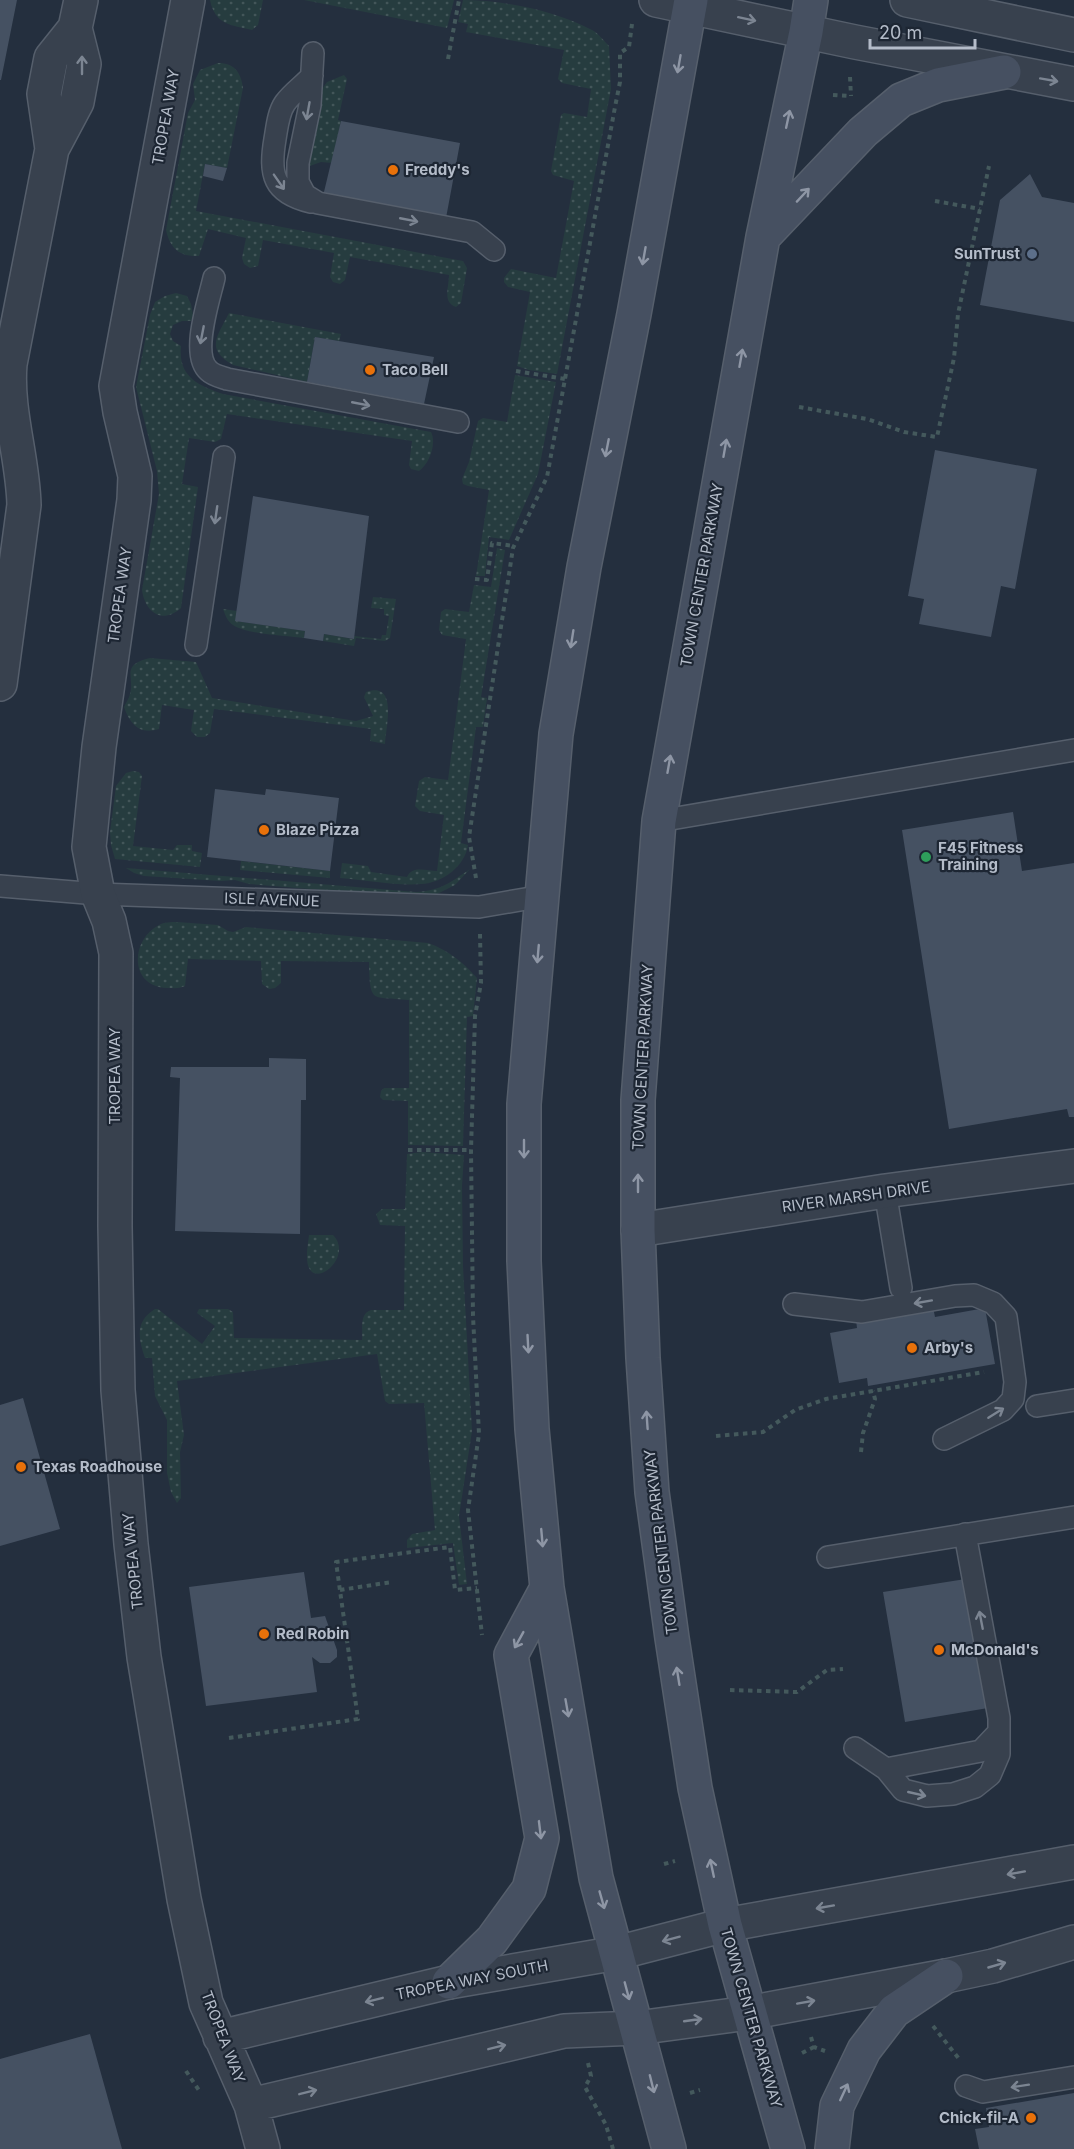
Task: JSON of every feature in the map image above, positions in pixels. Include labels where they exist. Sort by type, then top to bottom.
[{"type":"main road","name":"TOWN CENTER PARKWAY","points":[[788,2149],[725,1925],[695,1788],[652,1492],[643,1358],[638,1230],[638,1100],[659,821],[763,237],[811,0]]},
{"type":"main road","points":[[669,2149],[596,1878],[547,1588],[532,1429],[524,1261],[524,1104],[556,734],[584,567],[691,3]]},
{"type":"main road","points":[[763,237],[863,132],[901,100],[938,85],[1004,72]]},
{"type":"main road","points":[[448,1982],[492,1940],[529,1889],[542,1838],[511,1655],[547,1588]]},
{"type":"main road","points":[[832,2149],[837,2106],[864,2050],[894,2011],[946,1977]]},
{"type":"street","name":"TROPEA WAY","points":[[188,0],[116,386],[135,476],[134,500],[99,747],[89,847],[98,894],[109,921],[116,953],[115,1226],[118,1378],[132,1555],[144,1657],[184,1899],[206,2003],[251,2106],[263,2149]]},
{"type":"street","points":[[656,0],[691,3],[806,32],[1074,84]]},
{"type":"street","points":[[907,0],[1074,35]]},
{"type":"street","points":[[0,684],[24,505],[24,486],[9,387],[10,370],[52,149],[44,94],[51,58],[78,14]]},
{"type":"street","name":"RIVER MARSH DRIVE","points":[[638,1230],[885,1191],[1074,1166]]},
{"type":"street","name":"TROPEA WAY SOUTH","points":[[220,2037],[448,1982],[617,1953],[725,1925],[1074,1862]]},
{"type":"street","points":[[251,2106],[564,2031],[637,2028],[748,2013],[946,1977],[1074,1942]]},
{"type":"lane","points":[[314,53],[310,105],[298,163],[298,182],[305,195],[318,203],[472,232],[494,250]]},
{"type":"lane","points":[[214,278],[200,345],[202,362],[210,372],[227,379],[458,422]]},
{"type":"lane","points":[[196,645],[224,457]]},
{"type":"lane","points":[[659,821],[1074,750]]},
{"type":"lane","name":"ISLE AVENUE","points":[[0,886],[98,894],[479,907],[543,896]]},
{"type":"lane","points":[[885,1191],[901,1288]]},
{"type":"lane","points":[[794,1304],[862,1312],[955,1296],[974,1295],[993,1303],[1006,1317],[1015,1382],[1013,1399],[1003,1410],[944,1439]]},
{"type":"lane","points":[[1037,1406],[1074,1400]]},
{"type":"lane","points":[[828,1557],[1074,1517]]},
{"type":"lane","points":[[855,1748],[886,1769],[903,1790],[927,1796],[953,1794],[975,1787],[990,1775],[999,1754],[999,1718],[965,1534]]},
{"type":"lane","points":[[886,1769],[981,1751],[999,1732]]},
{"type":"lane","points":[[966,2086],[982,2092],[1074,2077]]},
{"type":"path","points":[[448,58],[459,0]]},
{"type":"path","points":[[475,866],[469,837],[514,546],[547,477],[620,82],[620,53],[629,47]]},
{"type":"path","points":[[850,73],[851,96],[855,103]]},
{"type":"path","points":[[833,95],[851,96]]},
{"type":"path","points":[[799,407],[837,415],[867,418],[904,432],[937,437],[954,358],[958,314],[989,166]]},
{"type":"path","points":[[935,201],[980,209]]},
{"type":"path","points":[[516,371],[565,379]]},
{"type":"path","points":[[475,579],[487,580],[492,543],[514,546]]},
{"type":"path","points":[[481,983],[475,1016],[471,1150],[473,1316],[479,1434],[468,1510],[482,1635]]},
{"type":"path","points":[[408,1150],[471,1150]]},
{"type":"path","points":[[716,1436],[763,1432],[795,1410],[826,1399],[984,1372]]},
{"type":"path","points":[[861,1452],[863,1433],[875,1399],[873,1391]]},
{"type":"path","points":[[229,1738],[358,1719],[336,1562],[450,1547],[455,1590],[477,1588]]},
{"type":"path","points":[[340,1590],[392,1582]]},
{"type":"path","points":[[730,1690],[797,1692],[827,1670],[843,1669]]},
{"type":"path","points":[[664,1864],[681,1859]]},
{"type":"path","points":[[933,2025],[962,2062],[966,2086]]},
{"type":"path","points":[[808,2028],[814,2047]]},
{"type":"path","points":[[802,2053],[814,2047],[825,2051]]},
{"type":"path","points":[[186,2071],[200,2092]]},
{"type":"path","points":[[591,2076],[585,2087],[606,2125],[613,2149]]},
{"type":"green space","points":[[210,0],[263,0],[258,25],[252,30],[225,22],[216,15]]},
{"type":"green space","points":[[304,0],[454,0],[447,28]]},
{"type":"green space","points":[[463,0],[512,4],[562,17],[594,31],[609,46],[611,89],[557,374],[517,366],[530,292],[508,287],[504,278],[511,269],[556,278],[574,181],[553,175],[551,171],[561,115],[564,113],[587,117],[591,89],[562,83],[558,79],[564,50],[466,32],[468,24],[458,22]]},
{"type":"green space","points":[[224,63],[236,70],[243,88],[227,168],[205,164],[196,211],[463,261],[467,268],[461,303],[456,307],[449,302],[447,294],[449,275],[350,257],[345,280],[340,284],[333,282],[330,277],[334,253],[263,240],[258,266],[250,268],[244,264],[242,258],[246,238],[208,229],[199,256],[186,255],[176,250],[166,230],[188,113],[195,100],[193,84],[200,70]]},
{"type":"green space","points":[[344,75],[347,79],[332,163],[321,162],[307,167],[320,92],[327,82]]},
{"type":"green space","points":[[176,293],[187,296],[193,315],[191,321],[182,321],[173,325],[170,334],[173,341],[181,346],[181,357],[186,372],[198,383],[223,394],[431,432],[433,442],[429,459],[419,471],[411,469],[409,465],[412,441],[227,414],[221,439],[215,442],[189,438],[182,484],[198,487],[181,608],[174,613],[161,616],[151,610],[142,590],[159,494],[157,471],[136,387],[150,315],[155,302]]},
{"type":"green space","points":[[229,313],[341,334],[339,341],[315,337],[307,382],[233,365],[224,359],[216,348],[216,342]]},
{"type":"green space","points":[[515,375],[556,382],[538,474],[509,540],[489,537],[485,576],[476,576],[489,490],[463,484],[462,479],[469,462],[478,421],[483,418],[507,422]]},
{"type":"green space","points":[[497,548],[505,550],[481,697],[487,698],[483,727],[476,727],[461,843],[468,845],[466,853],[452,872],[429,883],[401,884],[340,878],[342,863],[368,866],[371,872],[407,877],[409,873],[416,870],[437,871],[444,815],[420,811],[415,806],[419,781],[425,777],[448,780],[466,639],[442,635],[439,630],[441,612],[445,609],[469,612],[474,585],[491,587]]},
{"type":"green space","points":[[373,597],[396,599],[390,638],[385,641],[356,638],[354,646],[323,641],[324,634],[353,639],[354,636],[381,639],[382,635],[386,635],[389,616],[384,615],[384,609],[371,608]]},
{"type":"green space","points":[[223,609],[237,611],[236,621],[305,631],[304,638],[257,633],[239,628],[230,622]]},
{"type":"green space","points":[[150,658],[196,662],[212,698],[356,721],[373,716],[364,697],[366,692],[376,690],[383,693],[388,707],[385,744],[370,741],[371,729],[214,709],[210,733],[205,737],[197,737],[191,731],[194,710],[162,705],[159,729],[141,729],[132,723],[124,707],[130,694],[132,668],[135,664]]},
{"type":"green space","points":[[139,772],[142,776],[133,846],[173,850],[177,845],[192,845],[192,851],[202,853],[200,867],[115,859],[110,832],[116,786],[126,773]]},
{"type":"green space","points":[[241,861],[330,871],[330,878],[240,870]]},
{"type":"green space","points":[[126,868],[416,892],[439,888],[470,869],[455,885],[437,894],[410,897],[249,884],[235,880],[144,876]]},
{"type":"green space","points":[[177,922],[218,925],[233,932],[246,927],[428,943],[455,957],[477,978],[473,1016],[467,1017],[463,1146],[408,1145],[408,1101],[383,1100],[380,1097],[384,1088],[409,1088],[409,1000],[375,996],[370,986],[369,962],[281,961],[281,983],[269,989],[262,984],[261,961],[188,959],[185,986],[167,988],[155,986],[140,972],[139,951],[149,932],[161,924]]},
{"type":"green space","points":[[422,1152],[464,1155],[463,1266],[472,1431],[459,1516],[467,1584],[459,1585],[453,1543],[407,1548],[407,1540],[412,1534],[435,1530],[424,1403],[389,1404],[385,1401],[377,1354],[177,1381],[184,1435],[180,1452],[181,1498],[177,1503],[171,1492],[167,1473],[167,1420],[155,1396],[152,1358],[145,1358],[140,1337],[144,1319],[158,1309],[202,1344],[215,1326],[197,1313],[199,1309],[228,1309],[233,1312],[234,1338],[362,1340],[362,1322],[367,1312],[404,1310],[405,1226],[380,1225],[376,1214],[382,1209],[405,1209],[407,1154]]},
{"type":"green space","points":[[309,1235],[333,1235],[338,1243],[337,1259],[326,1271],[319,1274],[313,1273],[308,1265]]},
{"type":"building","points":[[0,0],[17,0],[1,80],[0,80]]},
{"type":"building","name":"Freddy's","points":[[341,121],[460,143],[446,218],[323,196]]},
{"type":"building","points":[[205,164],[227,168],[223,181],[203,176]]},
{"type":"building","name":"SunTrust","points":[[1030,174],[1042,197],[1074,203],[1074,322],[980,305],[1000,200]]},
{"type":"building","name":"Taco Bell","points":[[315,337],[434,357],[424,404],[307,382]]},
{"type":"building","points":[[935,450],[1037,469],[1015,589],[1001,586],[991,637],[919,624],[924,599],[908,596]]},
{"type":"building","points":[[253,496],[369,516],[354,639],[324,634],[323,641],[304,638],[305,631],[235,621]]},
{"type":"building","name":"Blaze Pizza","points":[[215,789],[265,795],[266,789],[339,798],[330,871],[207,857]]},
{"type":"building","points":[[1013,812],[1022,871],[1074,863],[1074,1117],[1069,1117],[1067,1109],[949,1129],[902,830]]},
{"type":"building","points":[[269,1058],[306,1059],[306,1100],[301,1100],[300,1234],[175,1231],[180,1078],[170,1077],[171,1067],[269,1067]]},
{"type":"building","name":"Arby's","points":[[933,1307],[935,1317],[985,1308],[995,1364],[868,1386],[867,1378],[839,1383],[830,1333],[857,1328],[856,1320]]},
{"type":"building","name":"Texas Roadhouse","points":[[23,1398],[60,1529],[0,1546],[0,1405]]},
{"type":"building","name":"Red Robin","points":[[304,1572],[311,1618],[325,1616],[337,1650],[337,1657],[330,1663],[320,1663],[312,1657],[317,1692],[206,1706],[189,1587]]},
{"type":"building","name":"McDonald's","points":[[972,1578],[994,1707],[905,1722],[883,1592]]},
{"type":"building","points":[[90,2034],[122,2149],[0,2149],[0,2059]]},
{"type":"building","name":"Chick-fil-A","points":[[1074,2093],[1074,2149],[979,2149],[975,2129],[989,2127],[986,2108]]},
{"type":"place","name":"Freddy's","points":[[393,170]]},
{"type":"place","name":"SunTrust","points":[[1032,254]]},
{"type":"place","name":"Taco Bell","points":[[370,370]]},
{"type":"place","name":"Blaze Pizza","points":[[264,830]]},
{"type":"place","name":"F45 Fitness Training","points":[[926,857]]},
{"type":"place","name":"Arby's","points":[[912,1348]]},
{"type":"place","name":"Texas Roadhouse","points":[[21,1467]]},
{"type":"place","name":"Red Robin","points":[[264,1634]]},
{"type":"place","name":"McDonald's","points":[[939,1650]]},
{"type":"place","name":"Chick-fil-A","points":[[1031,2118]]}]
